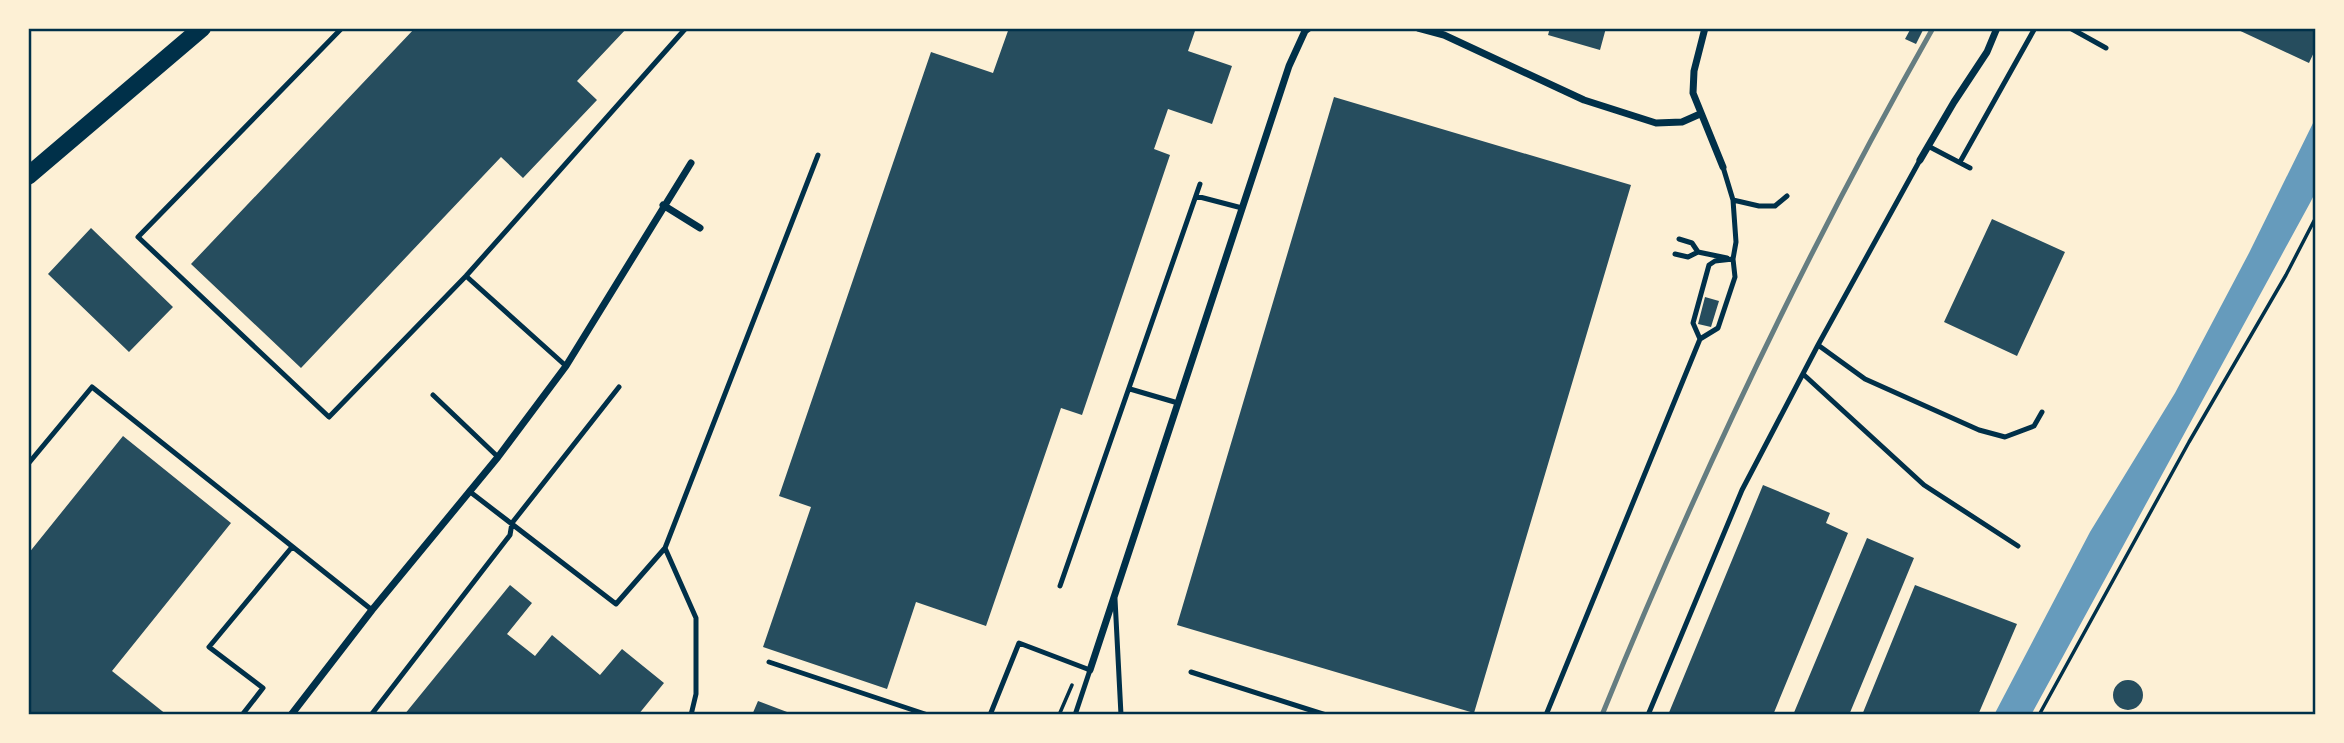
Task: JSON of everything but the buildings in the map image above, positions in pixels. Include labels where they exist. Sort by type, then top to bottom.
[{"type":"main road","points":[[28,176],[202,28]]},
{"type":"street","points":[[1090,670],[1289,66],[1304,31],[1309,28]]},
{"type":"street","points":[[1418,28],[1444,35],[1584,100],[1656,123],[1682,122],[1700,114]]},
{"type":"street","points":[[1705,28],[1694,71],[1693,93],[1723,167]]},
{"type":"street","points":[[1920,160],[1987,52],[1997,28]]},
{"type":"street","points":[[291,715],[372,610],[498,457],[566,366],[691,163]]},
{"type":"street","points":[[663,205],[701,228]]},
{"type":"lane","points":[[342,28],[138,237],[329,417],[466,276],[686,28]]},
{"type":"lane","points":[[1960,162],[2035,28]]},
{"type":"lane","points":[[2070,28],[2106,48]]},
{"type":"lane","points":[[1928,146],[1970,168]]},
{"type":"lane","points":[[470,491],[616,604],[666,548],[818,155]]},
{"type":"lane","points":[[1648,715],[1742,490],[1920,160]]},
{"type":"lane","points":[[1546,715],[1700,339],[1718,328],[1735,276],[1733,259],[1737,242],[1733,200],[1723,167]]},
{"type":"lane","points":[[1060,586],[1200,184]]},
{"type":"lane","points":[[1196,196],[1242,208]]},
{"type":"lane","points":[[1733,200],[1759,206],[1775,206],[1787,196]]},
{"type":"lane","points":[[1679,239],[1692,243],[1698,252]]},
{"type":"lane","points":[[1675,254],[1688,257],[1698,252],[1733,259]]},
{"type":"lane","points":[[1700,339],[1693,323],[1709,265],[1714,261],[1733,259]]},
{"type":"lane","points":[[466,276],[566,366]]},
{"type":"lane","points":[[1818,345],[1865,379],[1979,430],[2005,437],[2034,426],[2042,412]]},
{"type":"lane","points":[[1803,374],[1924,485],[2018,546]]},
{"type":"lane","points":[[28,464],[92,387],[372,610]]},
{"type":"lane","points":[[371,715],[510,535],[512,523],[619,387]]},
{"type":"lane","points":[[1130,389],[1178,403]]},
{"type":"lane","points":[[433,395],[498,457]]},
{"type":"lane","points":[[242,715],[263,688],[209,647],[292,547]]},
{"type":"lane","points":[[666,548],[696,618],[696,694],[691,715]]},
{"type":"lane","points":[[1115,592],[1121,715]]},
{"type":"lane","points":[[990,715],[1019,643],[1090,670],[1074,715]]},
{"type":"lane","points":[[769,662],[928,715]]},
{"type":"lane","points":[[1191,672],[1326,715]]},
{"type":"path","points":[[2039,715],[2189,442],[2286,275],[2316,216]]},
{"type":"water","points":[[2316,117],[2316,191],[2310,203],[2031,715],[1994,715],[2090,532],[2175,393],[2249,253]]},
{"type":"railway","points":[[1602,715],[1676,539],[1756,366],[1842,196],[1933,28]]}]
